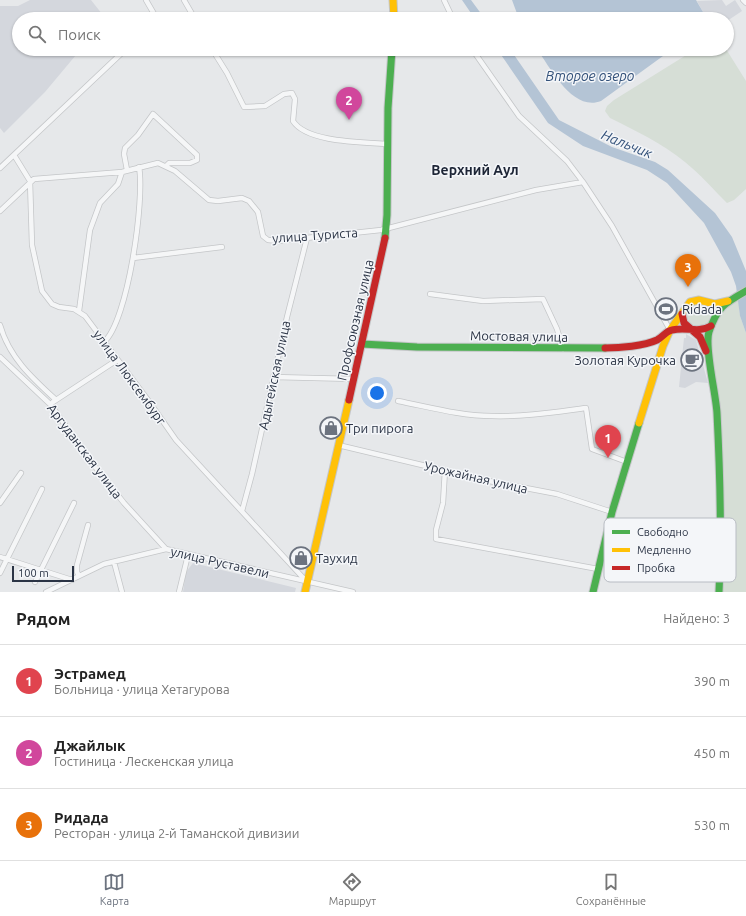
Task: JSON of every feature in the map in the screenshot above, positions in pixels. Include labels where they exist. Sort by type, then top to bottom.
[{"type":"street","points":[[146,0],[154,12]]},
{"type":"street","points":[[184,0],[191,12]]},
{"type":"street","points":[[393,0],[394,12]]},
{"type":"street","points":[[444,0],[450,12]]},
{"type":"street","points":[[743,0],[746,3]]},
{"type":"street","points":[[0,168],[119,56]]},
{"type":"street","points":[[216,56],[227,73],[244,107],[266,106],[284,94],[292,93],[295,99],[293,121],[305,132],[321,137],[388,144]]},
{"type":"street","name":"Профсоюзная улица","points":[[305,592],[362,344],[386,227],[388,108],[392,56]]},
{"type":"street","points":[[477,56],[519,116],[561,156],[583,182],[612,226],[670,330]]},
{"type":"street","points":[[0,211],[28,186],[30,181],[34,179],[122,172],[155,164],[166,166],[169,162],[193,163],[197,160],[197,155],[153,114],[138,136],[124,148],[127,170]]},
{"type":"street","points":[[14,155],[30,181],[32,245],[42,291],[54,306],[79,311],[90,230],[100,204],[118,184],[122,172]]},
{"type":"street","name":"улица Туриста","points":[[166,166],[209,200],[242,198],[252,204],[258,212],[261,234],[265,239],[275,241],[381,230],[386,227],[536,190],[583,182]]},
{"type":"street","points":[[104,342],[112,334],[119,318],[133,258],[142,189],[139,167]]},
{"type":"street","name":"Адыгейская улица","points":[[242,511],[251,479],[273,377],[307,238]]},
{"type":"street","points":[[133,258],[222,248]]},
{"type":"street","points":[[720,518],[716,389],[707,340],[714,318],[720,307],[746,291]]},
{"type":"street","points":[[430,294],[483,301],[543,299],[558,329],[563,349]]},
{"type":"street","points":[[611,518],[663,346],[670,330],[682,314],[686,305],[690,302],[699,300],[715,304],[730,300]]},
{"type":"street","points":[[708,303],[713,310],[714,318]]},
{"type":"street","name":"улица Люксембург","points":[[79,311],[88,319],[176,440],[307,582]]},
{"type":"street","points":[[682,314],[684,323],[700,337],[709,357]]},
{"type":"street","points":[[0,325],[8,347],[18,362],[55,400]]},
{"type":"street","points":[[670,330],[681,328],[702,331],[711,326]]},
{"type":"street","name":"Мостовая улица","points":[[362,344],[417,347],[563,349],[634,347],[657,340],[670,330]]},
{"type":"street","name":"Аргуданская улица","points":[[0,357],[51,405],[89,459],[124,503],[166,549]]},
{"type":"street","points":[[51,405],[55,400],[117,360]]},
{"type":"street","points":[[273,377],[354,379]]},
{"type":"street","points":[[398,401],[455,412],[490,416],[538,415],[586,408],[592,449],[627,462]]},
{"type":"street","name":"Урожайная улица","points":[[338,445],[557,494],[612,512]]},
{"type":"street","points":[[446,470],[443,504],[436,530],[436,539],[598,569]]},
{"type":"street","points":[[0,503],[21,473]]},
{"type":"street","points":[[0,573],[42,489]]},
{"type":"street","points":[[35,582],[74,503]]},
{"type":"street","points":[[79,576],[77,565],[88,525]]},
{"type":"street","points":[[593,592],[604,545]]},
{"type":"street","name":"улица Руставели","points":[[46,592],[104,564],[166,549],[353,592]]},
{"type":"street","points":[[179,592],[188,555]]},
{"type":"street","points":[[0,557],[72,580]]},
{"type":"street","points":[[114,562],[122,592]]},
{"type":"street","points":[[719,592],[720,582]]},
{"type":"shaded area","points":[[30,0],[91,0],[100,12],[12,12],[12,56],[75,56],[45,92],[4,133],[0,128],[0,6],[18,6]]},
{"type":"shaded area","points":[[722,0],[726,6],[735,0],[742,11],[734,16],[734,12],[703,12],[697,1]]},
{"type":"shaded area","points":[[685,56],[730,56],[746,81],[746,189],[734,200],[727,203],[696,172],[676,155],[649,138],[610,118],[605,111],[607,106],[614,100]]},
{"type":"shaded area","points":[[738,295],[740,316],[746,333],[746,592],[719,592],[719,582],[736,582],[736,518],[718,518],[717,413],[707,340],[720,307]]},
{"type":"shaded area","points":[[698,304],[703,305],[709,311],[709,321],[703,327],[698,328],[693,327],[687,321],[686,316],[687,311],[693,305]]},
{"type":"shaded area","name":"Золотая Курочка","points":[[686,334],[696,340],[708,383],[696,382],[685,388],[679,387],[684,338],[686,338]]},
{"type":"shaded area","points":[[193,563],[296,588],[295,592],[183,592],[186,572]]},
{"type":"water","points":[[462,0],[471,0],[480,12],[470,12]]},
{"type":"water","points":[[512,0],[696,0],[703,12],[516,12]]},
{"type":"water","points":[[502,56],[515,56],[559,120],[612,147],[655,162],[668,170],[715,213],[732,237],[746,271],[746,333],[740,316],[736,286],[731,272],[704,223],[667,183],[647,170],[583,146],[548,123]]},
{"type":"water","name":"Второе озеро","points":[[542,56],[663,56],[601,101],[591,103],[572,95],[556,77]]},
{"type":"traffic: fast","points":[[385,238],[387,215],[388,108],[392,56]]},
{"type":"traffic: fast","points":[[720,518],[717,413],[709,359],[708,339],[712,324],[719,311],[732,299],[746,291]]},
{"type":"traffic: fast","points":[[362,344],[417,347],[605,348]]},
{"type":"traffic: fast","points":[[611,518],[639,423]]},
{"type":"traffic: fast","points":[[593,592],[604,546]]},
{"type":"traffic: fast","points":[[719,582],[719,592]]},
{"type":"traffic: slow","points":[[393,0],[394,12]]},
{"type":"traffic: slow","points":[[639,423],[663,346],[670,330],[690,302],[699,300],[715,304],[728,301]]},
{"type":"traffic: slow","points":[[305,592],[349,400]]},
{"type":"traffic: jam","points":[[349,400],[385,238]]},
{"type":"traffic: jam","points":[[682,314],[684,323],[700,337],[706,351]]},
{"type":"traffic: jam","points":[[605,348],[646,344],[657,340],[672,330],[696,330],[711,326]]},
{"type":"place","name":"Джайлык","points":[[349,120]]},
{"type":"place","name":"Ридада","points":[[688,287]]},
{"type":"place","name":"Ridada","points":[[666,309]]},
{"type":"place","name":"Золотая Курочка","points":[[692,360]]},
{"type":"place","name":"Три пирога","points":[[331,428]]},
{"type":"place","name":"Эстрамед","points":[[608,458]]},
{"type":"place","name":"Таухид","points":[[301,558]]},
{"type":"district","name":"Верхний Аул","points":[[475,170]]},
{"type":"water label","name":"Нальчик","points":[[627,144]]}]
